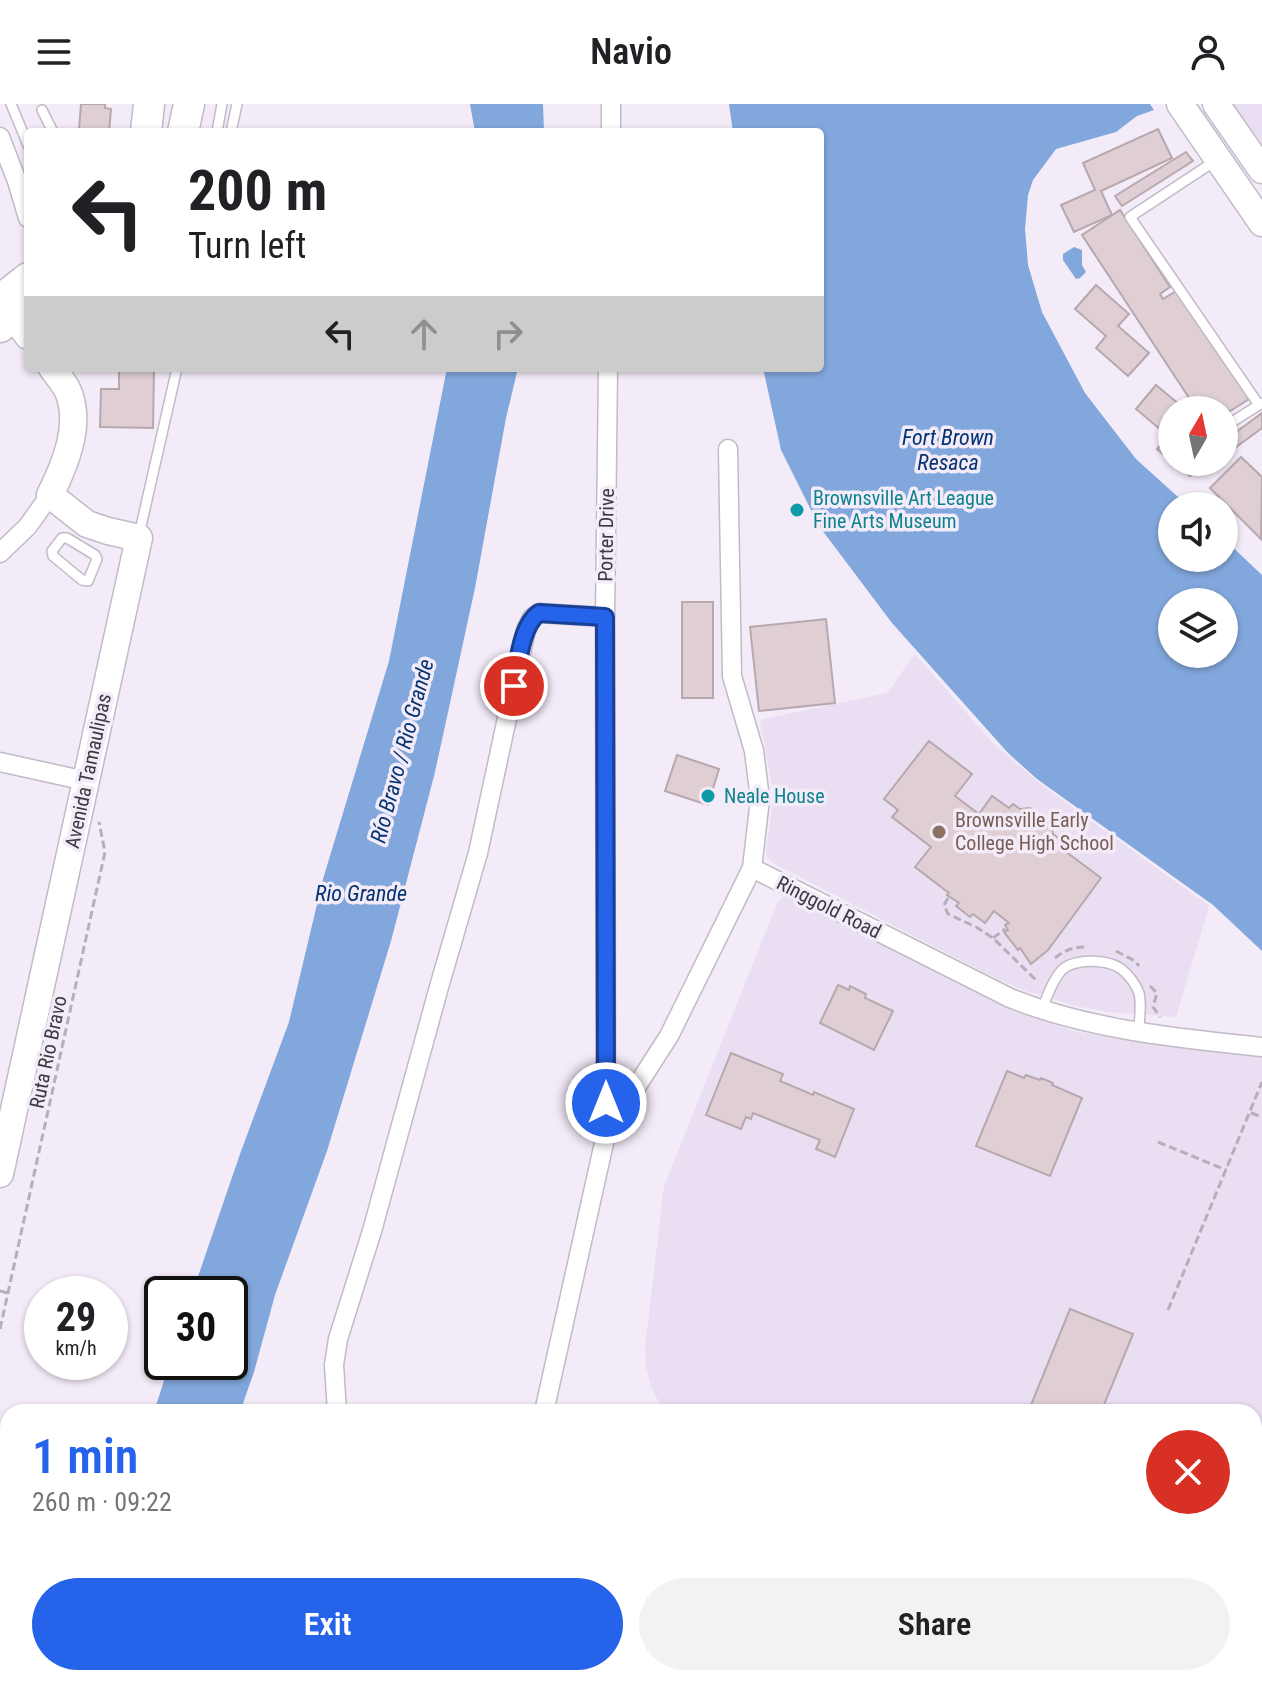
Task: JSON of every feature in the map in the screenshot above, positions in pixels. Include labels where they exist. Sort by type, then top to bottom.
[{"type":"main road","points":[[146,128],[149,104]]},
{"type":"main road","points":[[184,128],[189,104]]},
{"type":"main road","points":[[14,317],[24,289]]},
{"type":"street","points":[[611,104],[611,128]]},
{"type":"street","points":[[1180,104],[1262,223]]},
{"type":"street","points":[[1216,104],[1262,170]]},
{"type":"street","points":[[0,137],[24,205]]},
{"type":"street","points":[[0,553],[28,526],[50,495],[66,460],[73,426],[71,403],[67,388],[55,372]]},
{"type":"street","name":"Porter Drive","points":[[606,1134],[608,372]]},
{"type":"street","name":"Ringgold Road","points":[[728,449],[732,676],[754,751],[760,799],[752,868],[1041,1011],[1088,1024],[1262,1047]]},
{"type":"street","points":[[50,495],[81,534],[108,531],[139,538]]},
{"type":"street","name":"Avenida Tamaulipas","points":[[0,1174],[139,538]]},
{"type":"street","points":[[336,1404],[334,1365],[338,1339],[372,1231],[478,853],[526,630],[532,618],[539,613],[605,617]]},
{"type":"street","points":[[0,762],[86,781]]},
{"type":"street","points":[[546,1404],[606,1134],[669,1036],[752,868]]},
{"type":"lane","points":[[11,104],[24,135]]},
{"type":"lane","points":[[218,128],[222,104]]},
{"type":"lane","points":[[232,128],[237,104]]},
{"type":"lane","points":[[42,110],[51,128]]},
{"type":"lane","points":[[1218,159],[1130,217],[1260,404],[1238,418]]},
{"type":"lane","name":"Avenida Tamaulipas","points":[[139,538],[176,372]]},
{"type":"lane","points":[[81,534],[97,559],[88,581],[82,580],[52,553],[62,538],[81,534]]},
{"type":"lane","points":[[1041,1011],[1062,970],[1078,962],[1091,961],[1118,967],[1130,977],[1139,992],[1139,1031]]},
{"type":"path","name":"Ruta Rio Bravo","points":[[0,1329],[105,852],[97,814]]},
{"type":"path","points":[[948,898],[944,905],[948,914],[993,938],[1038,982]]},
{"type":"path","points":[[976,927],[980,922]]},
{"type":"path","points":[[993,938],[1005,929]]},
{"type":"path","points":[[1168,1310],[1262,1082]]},
{"type":"path","points":[[1250,1112],[1262,1117]]},
{"type":"path","points":[[1158,1142],[1226,1170]]},
{"type":"path","points":[[0,1291],[8,1293]]},
{"type":"shaded area","points":[[1230,104],[1262,104],[1262,149]]},
{"type":"shaded area","name":"Brownsville Early College High School","points":[[915,654],[991,741],[1039,783],[1209,906],[1176,1017],[1109,1012],[1023,990],[767,858],[774,796],[760,720],[887,693]]},
{"type":"shaded area","points":[[789,897],[964,986],[1076,1032],[1262,1055],[1262,1404],[660,1404],[651,1387],[645,1348],[664,1186],[777,903]]},
{"type":"water","points":[[470,104],[543,104],[544,128],[474,128]]},
{"type":"water","name":"Fort Brown Resaca","points":[[729,104],[1150,104],[1154,110],[1137,116],[1116,132],[1056,149],[1033,180],[1028,195],[1025,229],[1028,265],[1042,312],[1085,393],[1136,459],[1173,492],[1158,492],[1158,572],[1238,572],[1238,552],[1262,575],[1262,951],[1213,905],[1037,779],[1008,753],[892,623],[819,526],[781,450],[764,372],[824,372],[824,128],[732,128]]},
{"type":"water","points":[[1074,247],[1082,250],[1082,265],[1086,272],[1076,279],[1063,260],[1063,254]]},
{"type":"water","name":"Rio Grande","points":[[446,372],[517,372],[435,772],[391,941],[327,1151],[275,1295],[254,1372],[243,1404],[157,1404],[164,1380],[248,1380],[248,1276],[198,1276],[289,1022],[323,879],[389,661]]},
{"type":"building","points":[[81,104],[105,104],[105,108],[111,109],[109,128],[79,128]]},
{"type":"building","points":[[1158,129],[1172,158],[1101,191],[1112,215],[1074,232],[1061,205],[1095,190],[1083,163]]},
{"type":"building","points":[[1186,152],[1193,161],[1122,206],[1115,196]]},
{"type":"building","points":[[1120,210],[1170,287],[1160,294],[1163,299],[1178,290],[1249,399],[1238,406],[1238,396],[1188,396],[1082,235]]},
{"type":"building","points":[[1096,285],[1129,314],[1118,326],[1149,353],[1128,376],[1096,348],[1106,336],[1075,309]]},
{"type":"building","points":[[119,372],[154,372],[153,428],[100,427],[101,389],[119,389]]},
{"type":"building","points":[[1156,385],[1169,396],[1158,396],[1158,428],[1136,409]]},
{"type":"building","points":[[1262,413],[1262,428],[1238,446],[1238,431]]},
{"type":"building","points":[[1241,457],[1262,477],[1261,539],[1238,516],[1238,492],[1214,492],[1210,488],[1222,476],[1238,476],[1238,460]]},
{"type":"building","points":[[682,602],[713,602],[713,698],[682,698]]},
{"type":"building","points":[[826,619],[835,703],[759,711],[750,627]]},
{"type":"building","points":[[929,741],[972,774],[955,796],[979,814],[992,796],[1009,808],[1013,804],[1020,809],[1030,808],[1052,825],[1053,834],[1061,840],[1057,845],[1101,878],[1048,950],[1031,964],[1004,932],[1008,930],[1005,925],[1009,923],[994,911],[985,923],[973,914],[970,917],[956,906],[959,903],[947,895],[949,893],[915,867],[931,847],[892,817],[898,810],[884,799]]},
{"type":"building","points":[[677,755],[719,769],[708,805],[665,791]]},
{"type":"building","points":[[838,985],[849,990],[850,986],[866,994],[865,998],[893,1011],[874,1050],[820,1023]]},
{"type":"building","points":[[731,1053],[783,1074],[780,1081],[854,1109],[835,1157],[816,1149],[820,1140],[753,1113],[751,1119],[746,1117],[741,1129],[706,1115]]},
{"type":"building","points":[[1007,1071],[1024,1078],[1026,1075],[1041,1078],[1082,1098],[1050,1176],[976,1146]]},
{"type":"building","points":[[1070,1309],[1133,1334],[1104,1404],[1031,1404]]},
{"type":"place","name":"Brownsville Art League Fine Arts Museum","points":[[797,510]]},
{"type":"place","name":"Neale House","points":[[708,796]]},
{"type":"place","name":"Brownsville Early College High School","points":[[939,832]]},
{"type":"route","points":[[514,686],[526,630],[532,618],[539,613],[605,617],[606,1103]]},
{"type":"water label","name":"Río Bravo / Rio Grande","points":[[402,751]]}]
